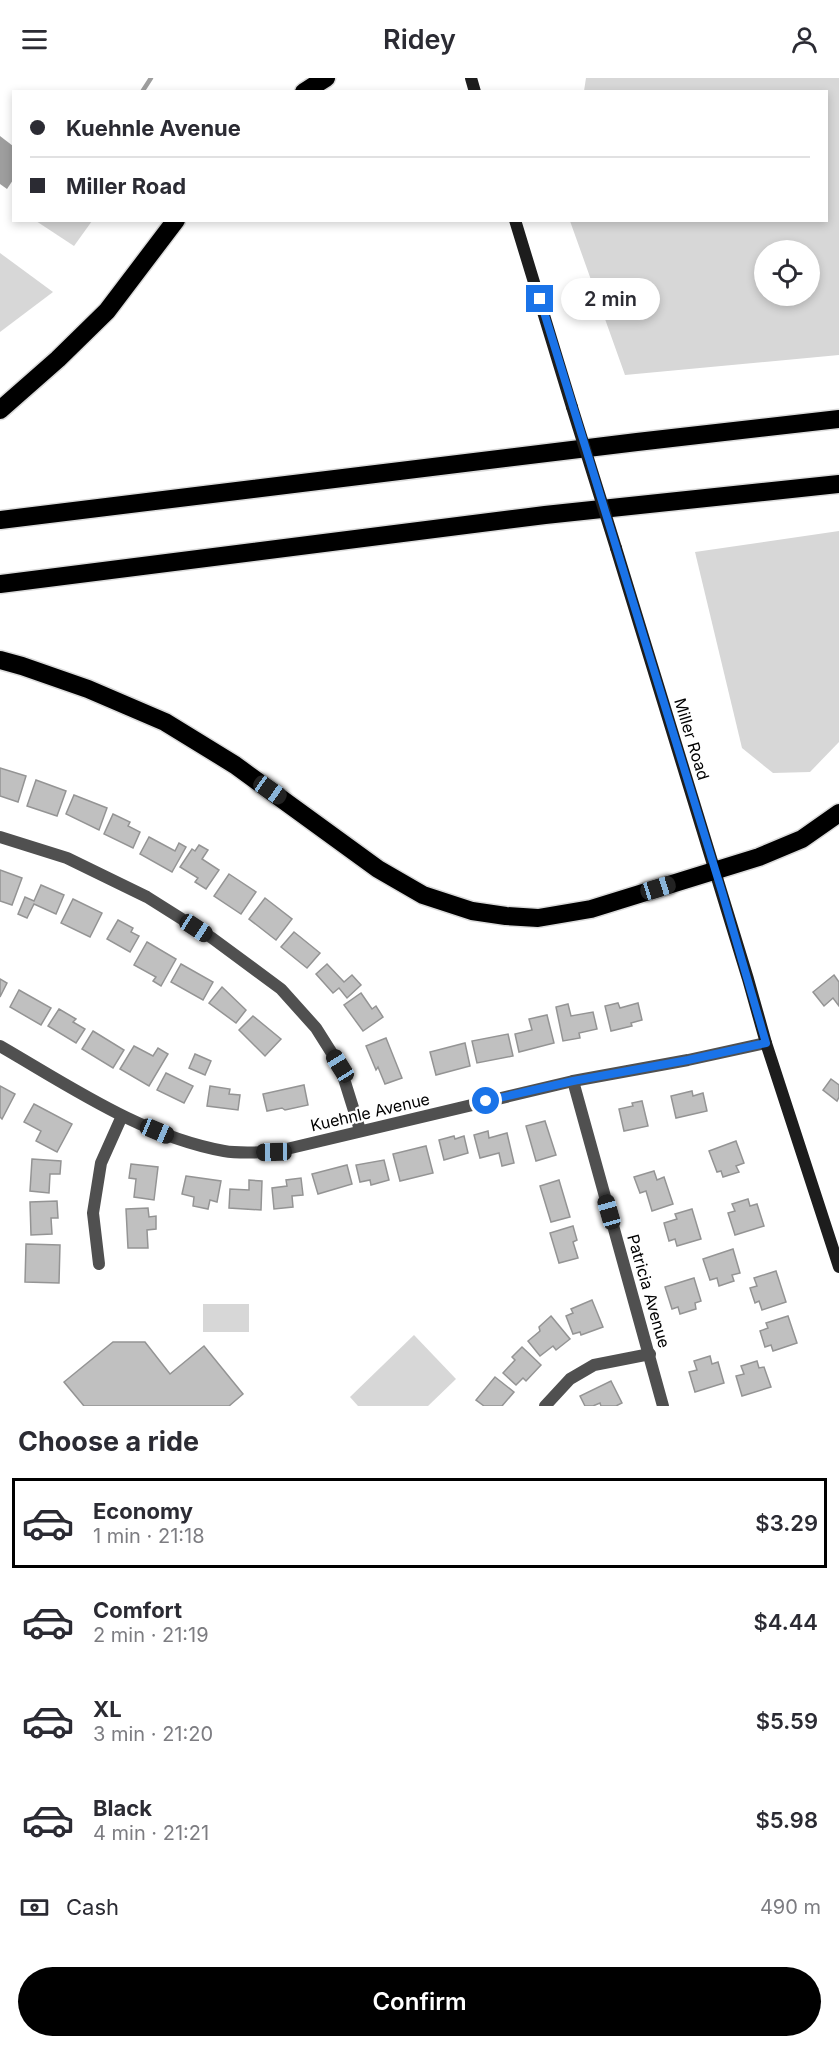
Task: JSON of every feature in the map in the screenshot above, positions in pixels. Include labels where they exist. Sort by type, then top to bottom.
[{"type":"highway","points":[[307,90],[326,78]]},
{"type":"highway","points":[[0,410],[58,359],[106,311],[174,222]]},
{"type":"highway","points":[[0,520],[839,419]]},
{"type":"highway","points":[[0,584],[545,515],[839,484]]},
{"type":"highway","points":[[0,660],[88,689],[165,722],[235,765],[378,869],[423,895],[472,911],[538,918],[591,909],[759,857],[802,839],[839,813]]},
{"type":"main road","name":"Miller Road","points":[[516,222],[766,1043],[839,1267]]},
{"type":"street","points":[[0,837],[67,858],[147,897],[212,938],[281,989],[316,1028],[340,1066],[360,1130]]},
{"type":"street","name":"Kuehnle Avenue","points":[[0,1046],[122,1116],[175,1139],[226,1152],[274,1152],[573,1081],[766,1043]]},
{"type":"street","name":"Patricia Avenue","points":[[573,1081],[663,1406]]},
{"type":"street","points":[[99,1264],[93,1213],[94,1203],[101,1163],[122,1116]]},
{"type":"street","points":[[544,1406],[570,1379],[594,1365],[650,1354]]},
{"type":"shaded area","points":[[586,78],[839,78],[839,355],[625,375],[570,222],[828,222],[828,90],[584,90]]},
{"type":"shaded area","points":[[0,136],[12,145],[12,182],[7,189],[0,184]]},
{"type":"shaded area","points":[[38,222],[91,222],[74,246]]},
{"type":"shaded area","points":[[0,253],[53,292],[0,332]]},
{"type":"shaded area","points":[[839,531],[839,742],[810,772],[773,773],[742,748],[695,552]]},
{"type":"shaded area","points":[[203,1304],[249,1304],[249,1332],[203,1332]]},
{"type":"shaded area","points":[[414,1335],[456,1379],[428,1406],[358,1406],[350,1397]]},
{"type":"building","points":[[0,768],[26,776],[18,802],[0,796]]},
{"type":"building","points":[[36,780],[66,791],[57,816],[27,806]]},
{"type":"building","points":[[74,795],[107,808],[99,830],[66,814]]},
{"type":"building","points":[[113,814],[130,822],[128,826],[140,832],[133,848],[104,834]]},
{"type":"building","points":[[149,837],[175,851],[179,843],[186,847],[172,872],[140,854]]},
{"type":"building","points":[[199,845],[208,850],[202,859],[219,870],[206,889],[195,882],[198,878],[180,867],[192,849],[195,851]]},
{"type":"building","points":[[0,870],[22,878],[12,905],[0,901]]},
{"type":"building","points":[[229,874],[256,892],[241,914],[214,896]]},
{"type":"building","points":[[41,885],[64,895],[56,914],[34,904],[27,918],[18,914],[25,897],[34,901]]},
{"type":"building","points":[[265,898],[292,919],[276,940],[249,919]]},
{"type":"building","points":[[73,899],[102,913],[90,937],[61,923]]},
{"type":"building","points":[[118,920],[133,928],[131,932],[139,936],[130,952],[107,939]]},
{"type":"building","points":[[294,932],[320,953],[307,968],[281,947]]},
{"type":"building","points":[[147,942],[176,959],[161,986],[153,981],[156,977],[134,965]]},
{"type":"building","points":[[181,964],[213,982],[203,1000],[171,982]]},
{"type":"building","points":[[327,964],[344,982],[352,975],[361,985],[347,998],[339,988],[333,993],[316,974]]},
{"type":"building","points":[[834,975],[839,982],[839,1006],[833,998],[824,1006],[813,992]]},
{"type":"building","points":[[0,979],[7,983],[0,997]]},
{"type":"building","points":[[222,987],[246,1010],[236,1023],[209,1003]]},
{"type":"building","points":[[19,990],[51,1008],[41,1025],[10,1007]]},
{"type":"building","points":[[361,993],[372,1009],[376,1006],[383,1017],[363,1031],[344,1005]]},
{"type":"building","points":[[618,1003],[620,1008],[638,1003],[642,1020],[631,1023],[632,1026],[611,1031],[605,1006]]},
{"type":"building","points":[[568,1004],[571,1016],[593,1012],[597,1029],[579,1033],[580,1038],[563,1041],[556,1007]]},
{"type":"building","points":[[59,1009],[76,1019],[73,1022],[85,1029],[76,1043],[48,1026]]},
{"type":"building","points":[[547,1015],[554,1043],[519,1052],[515,1034],[532,1030],[529,1019]]},
{"type":"building","points":[[253,1016],[281,1039],[265,1056],[239,1030]]},
{"type":"building","points":[[93,1031],[124,1050],[113,1068],[82,1049]]},
{"type":"building","points":[[508,1034],[513,1056],[477,1063],[472,1041]]},
{"type":"building","points":[[386,1038],[402,1078],[385,1084],[366,1046]]},
{"type":"building","points":[[465,1043],[470,1066],[436,1075],[430,1052]]},
{"type":"building","points":[[134,1046],[153,1056],[158,1048],[168,1054],[149,1086],[120,1069]]},
{"type":"building","points":[[195,1054],[211,1061],[205,1075],[189,1068]]},
{"type":"building","points":[[166,1073],[193,1086],[184,1103],[157,1090]]},
{"type":"building","points":[[831,1079],[839,1085],[837,1101],[823,1090]]},
{"type":"building","points":[[304,1085],[308,1105],[267,1111],[263,1094]]},
{"type":"building","points":[[0,1086],[15,1094],[2,1119],[0,1117]]},
{"type":"building","points":[[210,1086],[230,1089],[229,1094],[240,1095],[238,1110],[207,1106]]},
{"type":"building","points":[[692,1091],[693,1096],[703,1093],[707,1111],[676,1118],[671,1096]]},
{"type":"building","points":[[642,1101],[648,1126],[624,1131],[619,1109]]},
{"type":"building","points":[[34,1104],[72,1124],[57,1152],[36,1141],[41,1131],[24,1122]]},
{"type":"building","points":[[545,1121],[556,1155],[536,1161],[526,1126]]},
{"type":"building","points":[[488,1131],[489,1138],[507,1133],[514,1163],[502,1166],[499,1153],[480,1158],[474,1135]]},
{"type":"building","points":[[454,1136],[455,1139],[464,1136],[468,1153],[444,1160],[439,1140]]},
{"type":"building","points":[[736,1141],[744,1163],[736,1166],[739,1172],[723,1177],[721,1171],[717,1172],[709,1151]]},
{"type":"building","points":[[426,1146],[433,1173],[400,1181],[393,1154]]},
{"type":"building","points":[[32,1159],[61,1161],[60,1174],[50,1174],[49,1193],[30,1191]]},
{"type":"building","points":[[384,1160],[389,1180],[371,1185],[370,1180],[360,1182],[356,1165]]},
{"type":"building","points":[[131,1164],[158,1167],[154,1200],[134,1197],[136,1179],[129,1178]]},
{"type":"building","points":[[347,1165],[352,1184],[318,1194],[312,1174]]},
{"type":"building","points":[[654,1171],[657,1180],[664,1177],[673,1204],[652,1211],[646,1191],[640,1193],[634,1177]]},
{"type":"building","points":[[186,1176],[221,1181],[217,1202],[210,1200],[208,1209],[193,1206],[194,1197],[182,1194]]},
{"type":"building","points":[[301,1178],[303,1195],[292,1196],[293,1207],[274,1209],[272,1188],[287,1186],[286,1180]]},
{"type":"building","points":[[249,1180],[262,1181],[261,1210],[229,1208],[230,1189],[249,1190]]},
{"type":"building","points":[[559,1180],[570,1217],[551,1222],[540,1186]]},
{"type":"building","points":[[748,1199],[750,1206],[757,1204],[764,1226],[735,1235],[728,1213],[735,1211],[732,1204]]},
{"type":"building","points":[[57,1201],[58,1218],[51,1218],[52,1234],[31,1235],[30,1202]]},
{"type":"building","points":[[148,1208],[149,1217],[156,1216],[156,1229],[147,1230],[148,1248],[128,1248],[126,1209]]},
{"type":"building","points":[[692,1209],[701,1239],[677,1246],[675,1239],[669,1241],[664,1223],[677,1219],[675,1214]]},
{"type":"building","points":[[573,1226],[577,1240],[573,1242],[578,1258],[559,1263],[550,1233]]},
{"type":"building","points":[[26,1244],[60,1245],[59,1283],[25,1282]]},
{"type":"building","points":[[733,1249],[740,1273],[732,1275],[734,1281],[719,1286],[717,1278],[710,1280],[703,1259]]},
{"type":"building","points":[[776,1271],[786,1302],[762,1310],[759,1301],[755,1303],[750,1288],[757,1286],[754,1278]]},
{"type":"building","points":[[694,1278],[701,1301],[695,1303],[696,1309],[680,1314],[678,1307],[672,1309],[665,1287]]},
{"type":"building","points":[[592,1300],[603,1327],[581,1335],[580,1332],[573,1334],[566,1316],[573,1313],[571,1309]]},
{"type":"building","points":[[551,1316],[570,1339],[556,1350],[553,1346],[540,1356],[528,1341],[540,1331],[539,1327]]},
{"type":"building","points":[[788,1316],[797,1343],[773,1351],[771,1345],[765,1347],[760,1331],[768,1328],[766,1323]]},
{"type":"building","points":[[113,1342],[145,1342],[170,1374],[204,1346],[243,1394],[229,1406],[84,1406],[64,1382]]},
{"type":"building","points":[[522,1347],[541,1365],[526,1381],[523,1378],[516,1385],[503,1373],[515,1360],[512,1357]]},
{"type":"building","points":[[710,1356],[712,1364],[718,1362],[724,1383],[695,1392],[689,1372],[697,1370],[694,1361]]},
{"type":"building","points":[[757,1361],[759,1368],[764,1367],[771,1387],[742,1396],[736,1376],[744,1374],[741,1366]]},
{"type":"building","points":[[495,1377],[514,1392],[502,1406],[484,1406],[476,1400]]},
{"type":"building","points":[[611,1381],[622,1403],[616,1406],[601,1406],[600,1403],[585,1406],[580,1396]]},
{"type":"waterway","points":[[143,90],[151,78]]},
{"type":"route","points":[[486,1101],[573,1081],[740,1050],[766,1043],[540,299]]}]
